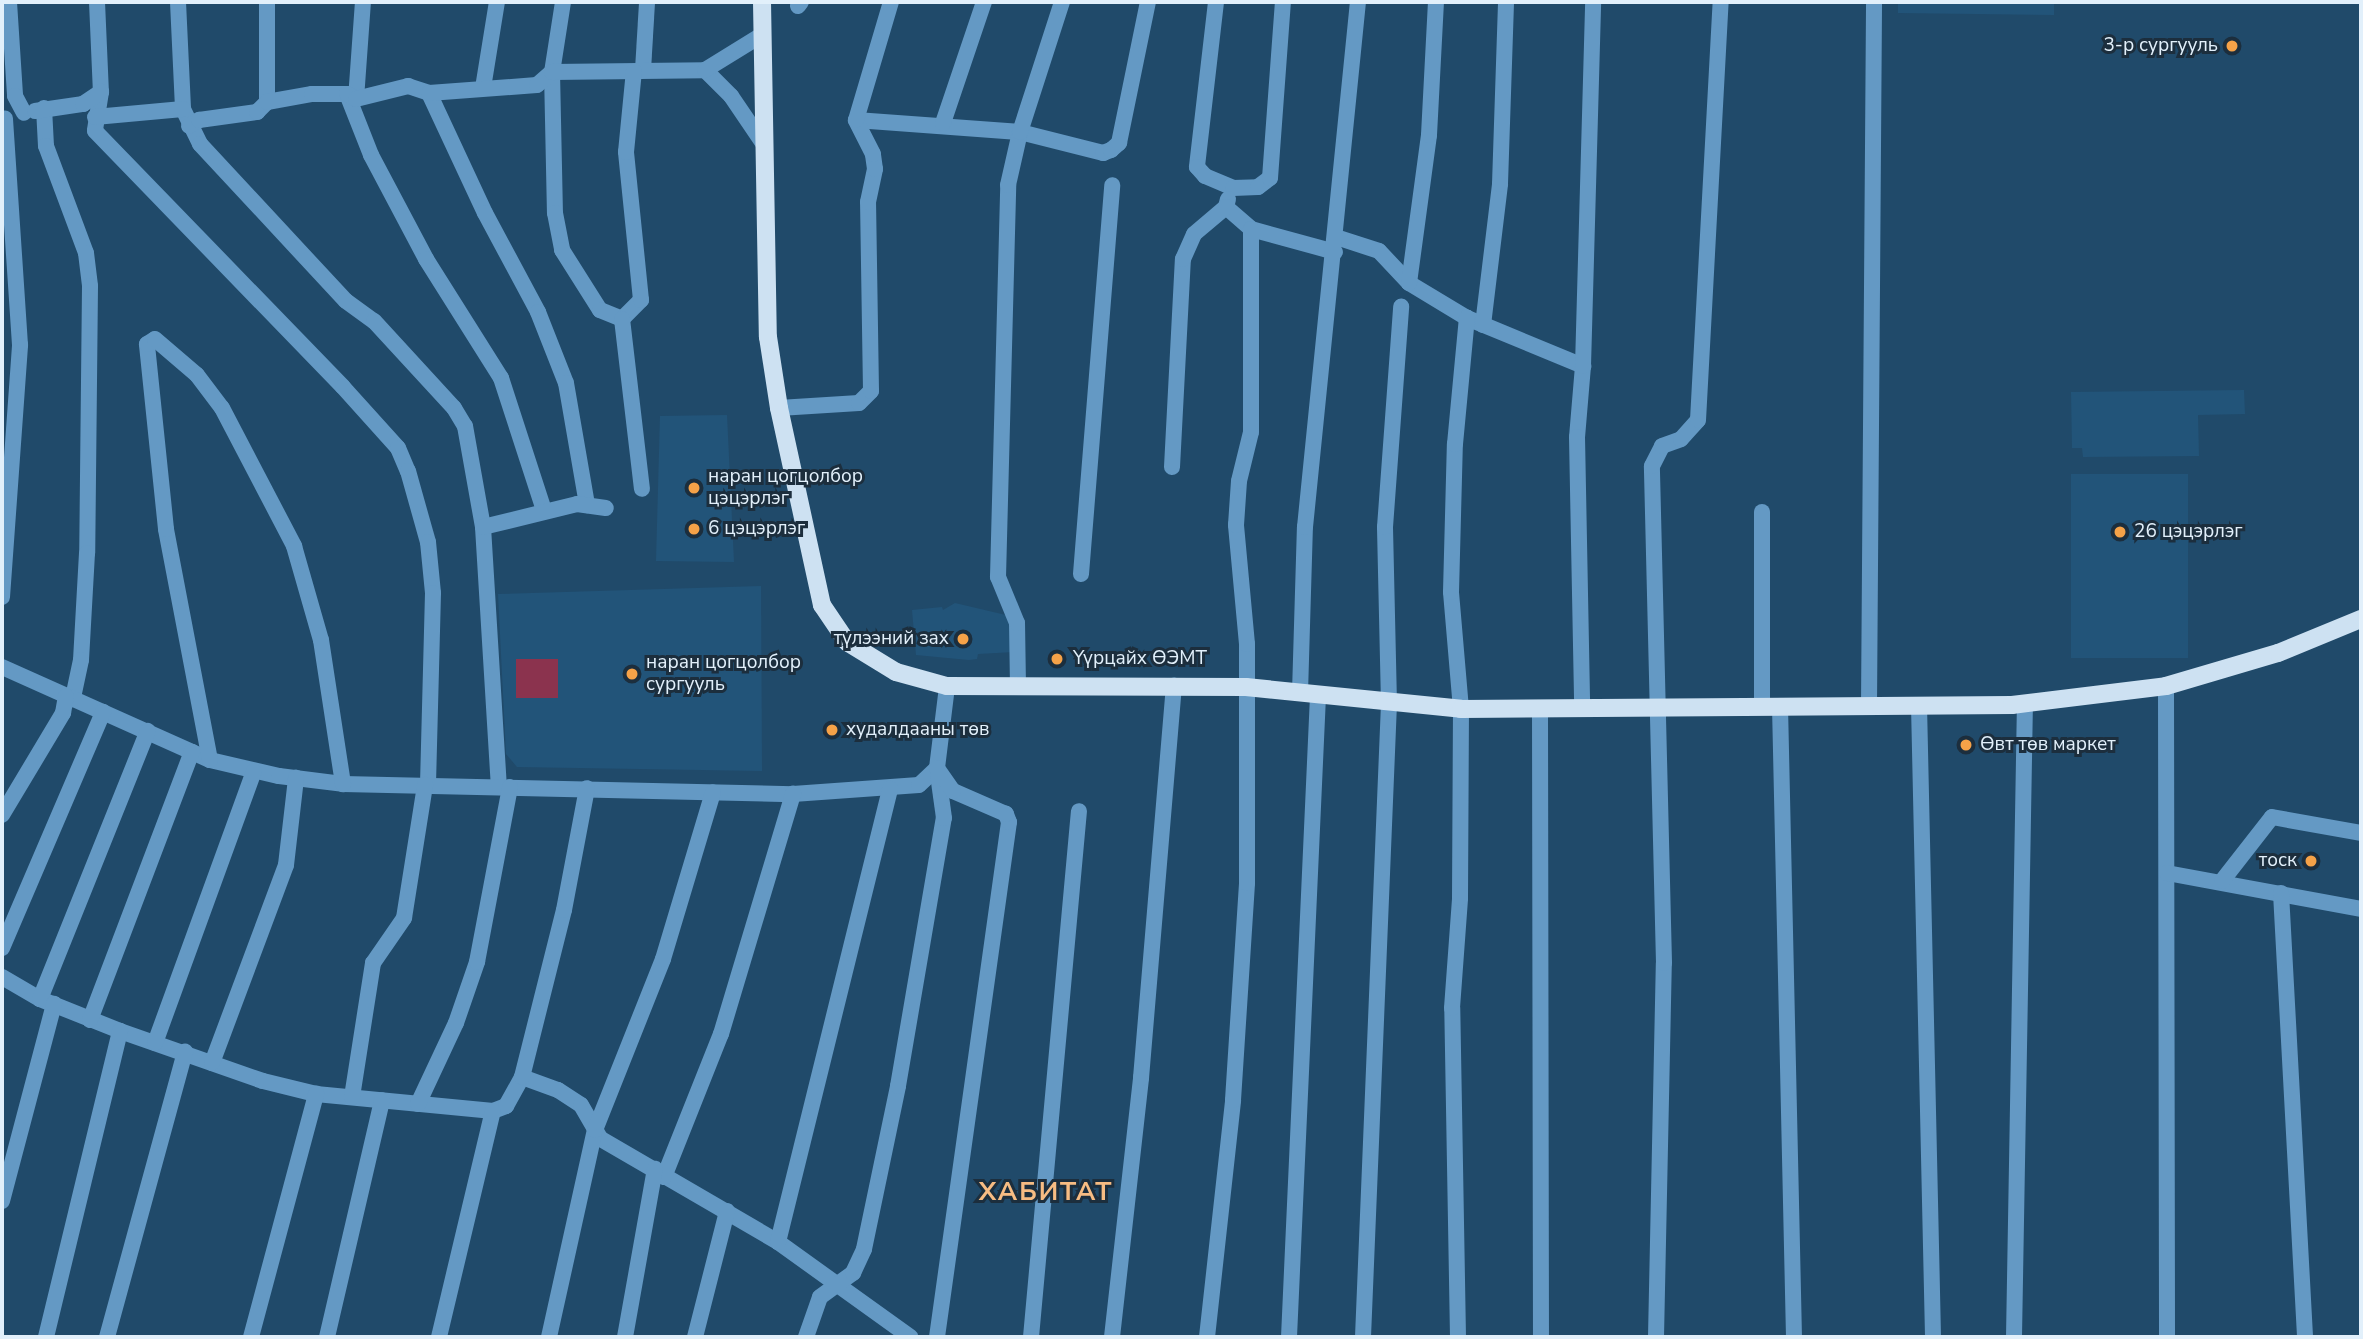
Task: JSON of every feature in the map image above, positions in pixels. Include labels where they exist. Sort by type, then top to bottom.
[{"type":"main road","points":[[762,2],[768,337],[779,408],[812,573],[831,622],[864,657],[896,672],[947,686],[1246,687],[1389,704],[1461,709],[2025,703],[2166,686],[2278,653],[2361,619]]},
{"type":"street","points":[[9,2],[15,96],[24,113]]},
{"type":"street","points":[[97,2],[101,92],[95,117],[95,131],[104,145],[398,448],[419,502],[433,593],[426,785],[404,918],[373,963],[352,1097]]},
{"type":"street","points":[[178,2],[183,110],[200,144],[304,258],[346,300],[374,321],[454,408],[465,425],[483,527],[504,787],[477,962],[456,1023],[418,1104]]},
{"type":"street","points":[[267,2],[267,102]]},
{"type":"street","points":[[363,2],[351,97],[371,155],[426,259],[501,378],[544,510]]},
{"type":"street","points":[[483,88],[497,2]]},
{"type":"street","points":[[563,2],[552,72],[555,213],[562,250],[600,310],[622,319]]},
{"type":"street","points":[[622,319],[641,300],[626,152],[647,2]]},
{"type":"street","points":[[779,408],[859,403],[871,391],[868,202],[875,169],[873,154],[856,120],[891,2]]},
{"type":"street","points":[[943,123],[984,2]]},
{"type":"street","points":[[1018,686],[1017,623],[998,577],[1008,185],[1020,132],[1062,2]]},
{"type":"street","points":[[856,120],[943,123],[1020,132],[1103,153],[1119,144],[1148,2]]},
{"type":"street","points":[[1216,2],[1197,167],[1205,176],[1233,188],[1258,187],[1270,178],[1283,2]]},
{"type":"street","points":[[1289,1337],[1309,694],[1305,527],[1358,2]]},
{"type":"street","points":[[1409,283],[1429,135],[1436,2]]},
{"type":"street","points":[[1483,325],[1500,184],[1506,2]]},
{"type":"street","points":[[1582,708],[1577,437],[1583,366],[1593,2]]},
{"type":"street","points":[[1656,1337],[1664,963],[1659,707],[1651,566],[1652,466],[1662,446],[1681,439],[1698,420],[1721,2]]},
{"type":"street","points":[[1869,706],[1874,2]]},
{"type":"street","points":[[189,125],[257,112],[267,102],[312,94],[351,97],[408,86],[429,93],[537,85],[552,72],[705,71],[762,35]]},
{"type":"street","points":[[705,71],[731,96],[763,143]]},
{"type":"street","points":[[2,597],[20,345],[3,118],[44,108],[83,104],[101,92]]},
{"type":"street","points":[[429,93],[485,213],[538,312],[566,383],[587,505]]},
{"type":"street","points":[[2,815],[63,713],[81,660],[87,553],[90,286],[86,253],[46,146],[44,108]]},
{"type":"street","points":[[95,117],[183,110]]},
{"type":"street","points":[[1081,574],[1112,185]]},
{"type":"street","points":[[1172,467],[1183,259],[1194,234],[1226,207],[1233,188]]},
{"type":"street","points":[[1226,207],[1251,229],[1379,251],[1409,283],[1467,318],[1583,366]]},
{"type":"street","points":[[1207,1337],[1233,1100],[1247,883],[1247,644],[1236,525],[1239,481],[1251,432],[1251,229]]},
{"type":"street","points":[[1363,1337],[1389,704],[1385,527],[1401,307]]},
{"type":"street","points":[[1458,1337],[1452,1008],[1460,898],[1461,709],[1451,592],[1455,444],[1467,318]]},
{"type":"street","points":[[622,319],[642,489]]},
{"type":"street","points":[[210,760],[166,529],[148,344],[155,339],[197,374],[222,408],[294,546],[321,640],[343,784]]},
{"type":"street","points":[[483,527],[544,510],[587,505],[606,508]]},
{"type":"street","points":[[1762,512],[1794,1337]]},
{"type":"street","points":[[2,667],[210,760],[254,771],[343,784],[793,794],[919,785],[937,768]]},
{"type":"street","points":[[1112,1337],[1141,1078],[1174,685]]},
{"type":"street","points":[[806,1337],[820,1297],[839,1286],[853,1273],[864,1249],[898,1086],[944,818],[937,768],[947,686]]},
{"type":"street","points":[[2166,686],[2167,1337]]},
{"type":"street","points":[[2014,1337],[2025,703]]},
{"type":"street","points":[[1919,705],[1933,1337]]},
{"type":"street","points":[[1540,708],[1541,1337]]},
{"type":"street","points":[[2,948],[103,712]]},
{"type":"street","points":[[2,1201],[47,1001],[148,731]]},
{"type":"street","points":[[90,1020],[191,752]]},
{"type":"street","points":[[937,768],[953,791],[1006,814],[1009,822],[937,1337]]},
{"type":"street","points":[[155,1043],[254,771]]},
{"type":"street","points":[[212,1063],[286,865],[296,778]]},
{"type":"street","points":[[2,977],[90,1020],[185,1051],[212,1063],[316,1094],[493,1111],[506,1106],[522,1077],[564,910],[587,788]]},
{"type":"street","points":[[778,1242],[890,789]]},
{"type":"street","points":[[549,1337],[595,1130],[663,960],[713,792]]},
{"type":"street","points":[[625,1337],[660,1173],[721,1034],[793,794]]},
{"type":"street","points":[[1031,1337],[1079,811]]},
{"type":"street","points":[[2222,881],[2272,817],[2361,833]]},
{"type":"street","points":[[2167,873],[2222,881],[2361,909]]},
{"type":"street","points":[[2281,893],[2305,1337]]},
{"type":"street","points":[[46,1337],[120,1031]]},
{"type":"street","points":[[107,1337],[185,1051]]},
{"type":"street","points":[[522,1077],[558,1090],[581,1105],[601,1139],[778,1242],[908,1337]]},
{"type":"street","points":[[251,1337],[316,1094]]},
{"type":"street","points":[[327,1337],[382,1100]]},
{"type":"street","points":[[439,1337],[493,1111]]},
{"type":"street","points":[[695,1337],[727,1211]]},
{"type":"shaded area","points":[[1898,2],[2054,2],[2054,15],[1898,13]]},
{"type":"shaded area","points":[[2244,390],[2245,414],[2198,415],[2199,456],[2083,457],[2082,448],[2072,448],[2071,392]]},
{"type":"shaded area","name":"наран цогцолбор цэцэрлэг","points":[[727,415],[734,562],[656,561],[660,416]]},
{"type":"shaded area","points":[[2071,474],[2188,474],[2188,658],[2071,658]]},
{"type":"shaded area","name":"наран цогцолбор сургууль","points":[[761,586],[762,771],[517,767],[506,754],[498,594]]},
{"type":"shaded area","name":"түлээний зах","points":[[955,603],[1010,616],[1014,652],[978,654],[977,659],[969,660],[916,655],[912,610],[942,607],[943,610]]},
{"type":"shaded area","points":[[516,659],[558,659],[558,698],[516,698]]},
{"type":"place","name":"3-р сургууль","points":[[2232,46]]},
{"type":"place","name":"наран цогцолбор цэцэрлэг","points":[[694,488]]},
{"type":"place","name":"6 цэцэрлэг","points":[[694,529]]},
{"type":"place","name":"26 цэцэрлэг","points":[[2120,532]]},
{"type":"place","name":"түлээний зах","points":[[963,639]]},
{"type":"place","name":"Үүрцайх ӨЭМТ","points":[[1057,659]]},
{"type":"place","name":"наран цогцолбор сургууль","points":[[632,674]]},
{"type":"place","name":"худалдааны төв","points":[[832,730]]},
{"type":"place","name":"Өвт төв маркет","points":[[1966,745]]},
{"type":"place","name":"тоск","points":[[2311,861]]},
{"type":"district","name":"ХАБИТАТ","points":[[1046,1192]]}]
